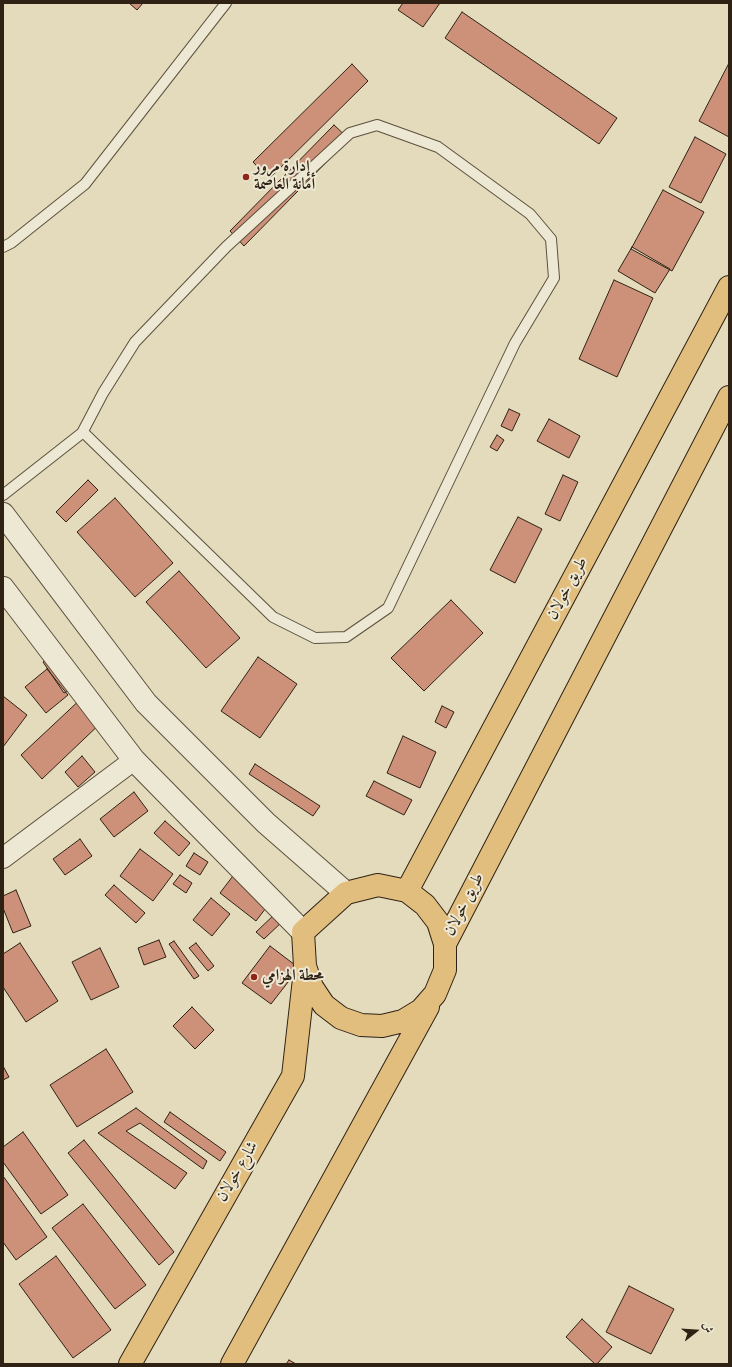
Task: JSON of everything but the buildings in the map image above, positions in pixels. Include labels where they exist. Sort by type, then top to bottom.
[{"type":"main road","name":"طريق خولان","points":[[407,891],[729,287]]},
{"type":"main road","name":"طريق خولان","points":[[445,944],[729,397]]},
{"type":"main road","points":[[232,1364],[435,994],[445,970],[445,944],[438,922],[425,905],[407,891],[378,885],[346,893],[303,932],[305,966],[312,987],[324,1005],[341,1018],[361,1025],[382,1026],[403,1021],[421,1010],[435,994]]},
{"type":"main road","name":"شارع خولان","points":[[130,1364],[293,1076],[305,966]]},
{"type":"street","points":[[3,514],[146,703],[266,823],[346,893]]},
{"type":"street","points":[[3,588],[134,760],[303,932]]},
{"type":"street","points":[[3,858],[134,760]]},
{"type":"lane","points":[[3,247],[11,243],[85,184],[226,3]]},
{"type":"lane","points":[[3,495],[83,432],[103,394],[135,342],[226,247],[350,132],[377,125],[438,147],[530,214],[551,240],[554,278],[515,343],[388,608],[346,637],[315,638],[273,617],[83,432]]},
{"type":"place","name":"إدارة مرور أمانة العاصمة","points":[[246,177]]},
{"type":"place","name":"محطة الهزامي","points":[[254,977]]}]
